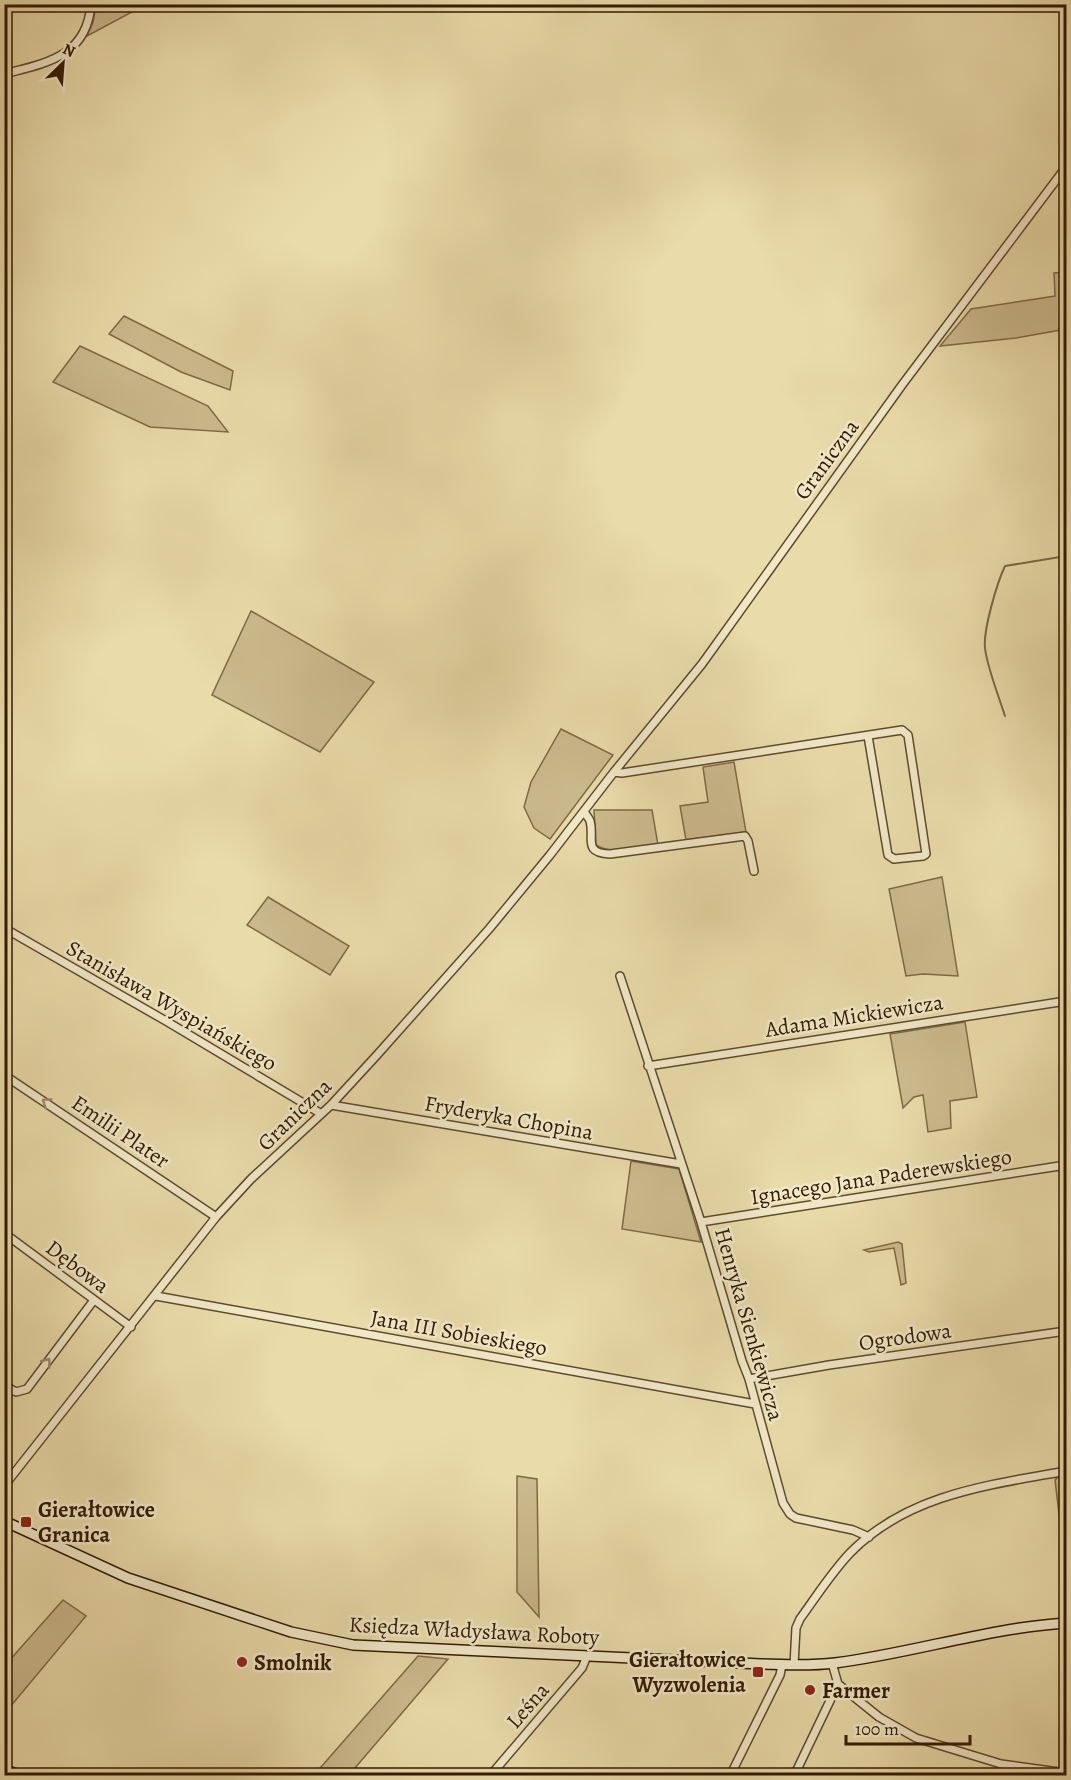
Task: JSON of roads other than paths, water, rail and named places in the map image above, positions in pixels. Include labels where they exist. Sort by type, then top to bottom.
[{"type":"main road","name":"Księdza Władysława Roboty","points":[[4,1521],[128,1578],[291,1632],[353,1645],[794,1665],[832,1663],[1019,1627],[1066,1623]]},
{"type":"street","points":[[4,74],[48,62],[64,55],[78,43],[86,30],[91,4]]},
{"type":"street","name":"Graniczna","points":[[4,1486],[131,1328],[216,1217],[251,1179],[331,1105],[489,929],[584,812],[702,664],[895,395],[1066,167]]},
{"type":"street","points":[[614,772],[622,773],[902,730],[908,735],[926,854],[922,856],[894,860],[888,855],[868,736]]},
{"type":"street","points":[[584,812],[590,820],[592,847],[602,854],[745,836],[754,871]]},
{"type":"street","name":"Stanisława Wyspiańskiego","points":[[4,928],[320,1113]]},
{"type":"street","name":"Henryka Sienkiewicza","points":[[620,976],[701,1222],[741,1361],[749,1379],[783,1503],[790,1514],[801,1520],[853,1530],[869,1537]]},
{"type":"street","name":"Adama Mickiewicza","points":[[648,1066],[1066,1001]]},
{"type":"street","name":"Emilii Plater","points":[[4,1075],[216,1217]]},
{"type":"street","name":"Fryderyka Chopina","points":[[331,1105],[681,1164]]},
{"type":"street","name":"Ignacego Jana Paderewskiego","points":[[701,1222],[1066,1165]]},
{"type":"street","name":"Dębowa","points":[[4,1233],[131,1328]]},
{"type":"street","name":"Jana III Sobieskiego","points":[[156,1296],[755,1404]]},
{"type":"street","points":[[4,1385],[16,1392],[27,1389],[94,1300]]},
{"type":"street","name":"Ogrodowa","points":[[749,1379],[829,1365],[1066,1331]]},
{"type":"street","points":[[794,1665],[796,1628],[800,1619],[840,1565],[869,1537],[909,1510],[969,1488],[1066,1472]]},
{"type":"street","name":"Leśna","points":[[490,1776],[582,1668],[587,1656]]},
{"type":"street","points":[[832,1663],[838,1684],[879,1717],[916,1738],[1001,1764],[1066,1773]]},
{"type":"street","points":[[730,1776],[780,1675],[782,1665]]},
{"type":"street","points":[[794,1776],[838,1684]]},
{"type":"waterway","points":[[1005,716],[985,648],[988,619],[1005,566],[1066,556]]},
{"type":"railway","points":[[4,1765],[32,1776]]},
{"type":"place","name":"Gierałtowice Granica","points":[[26,1522]]},
{"type":"place","name":"Smolnik","points":[[242,1662]]},
{"type":"place","name":"Gierałtowice Wyzwolenia","points":[[758,1672]]},
{"type":"place","name":"Farmer","points":[[810,1690]]}]
